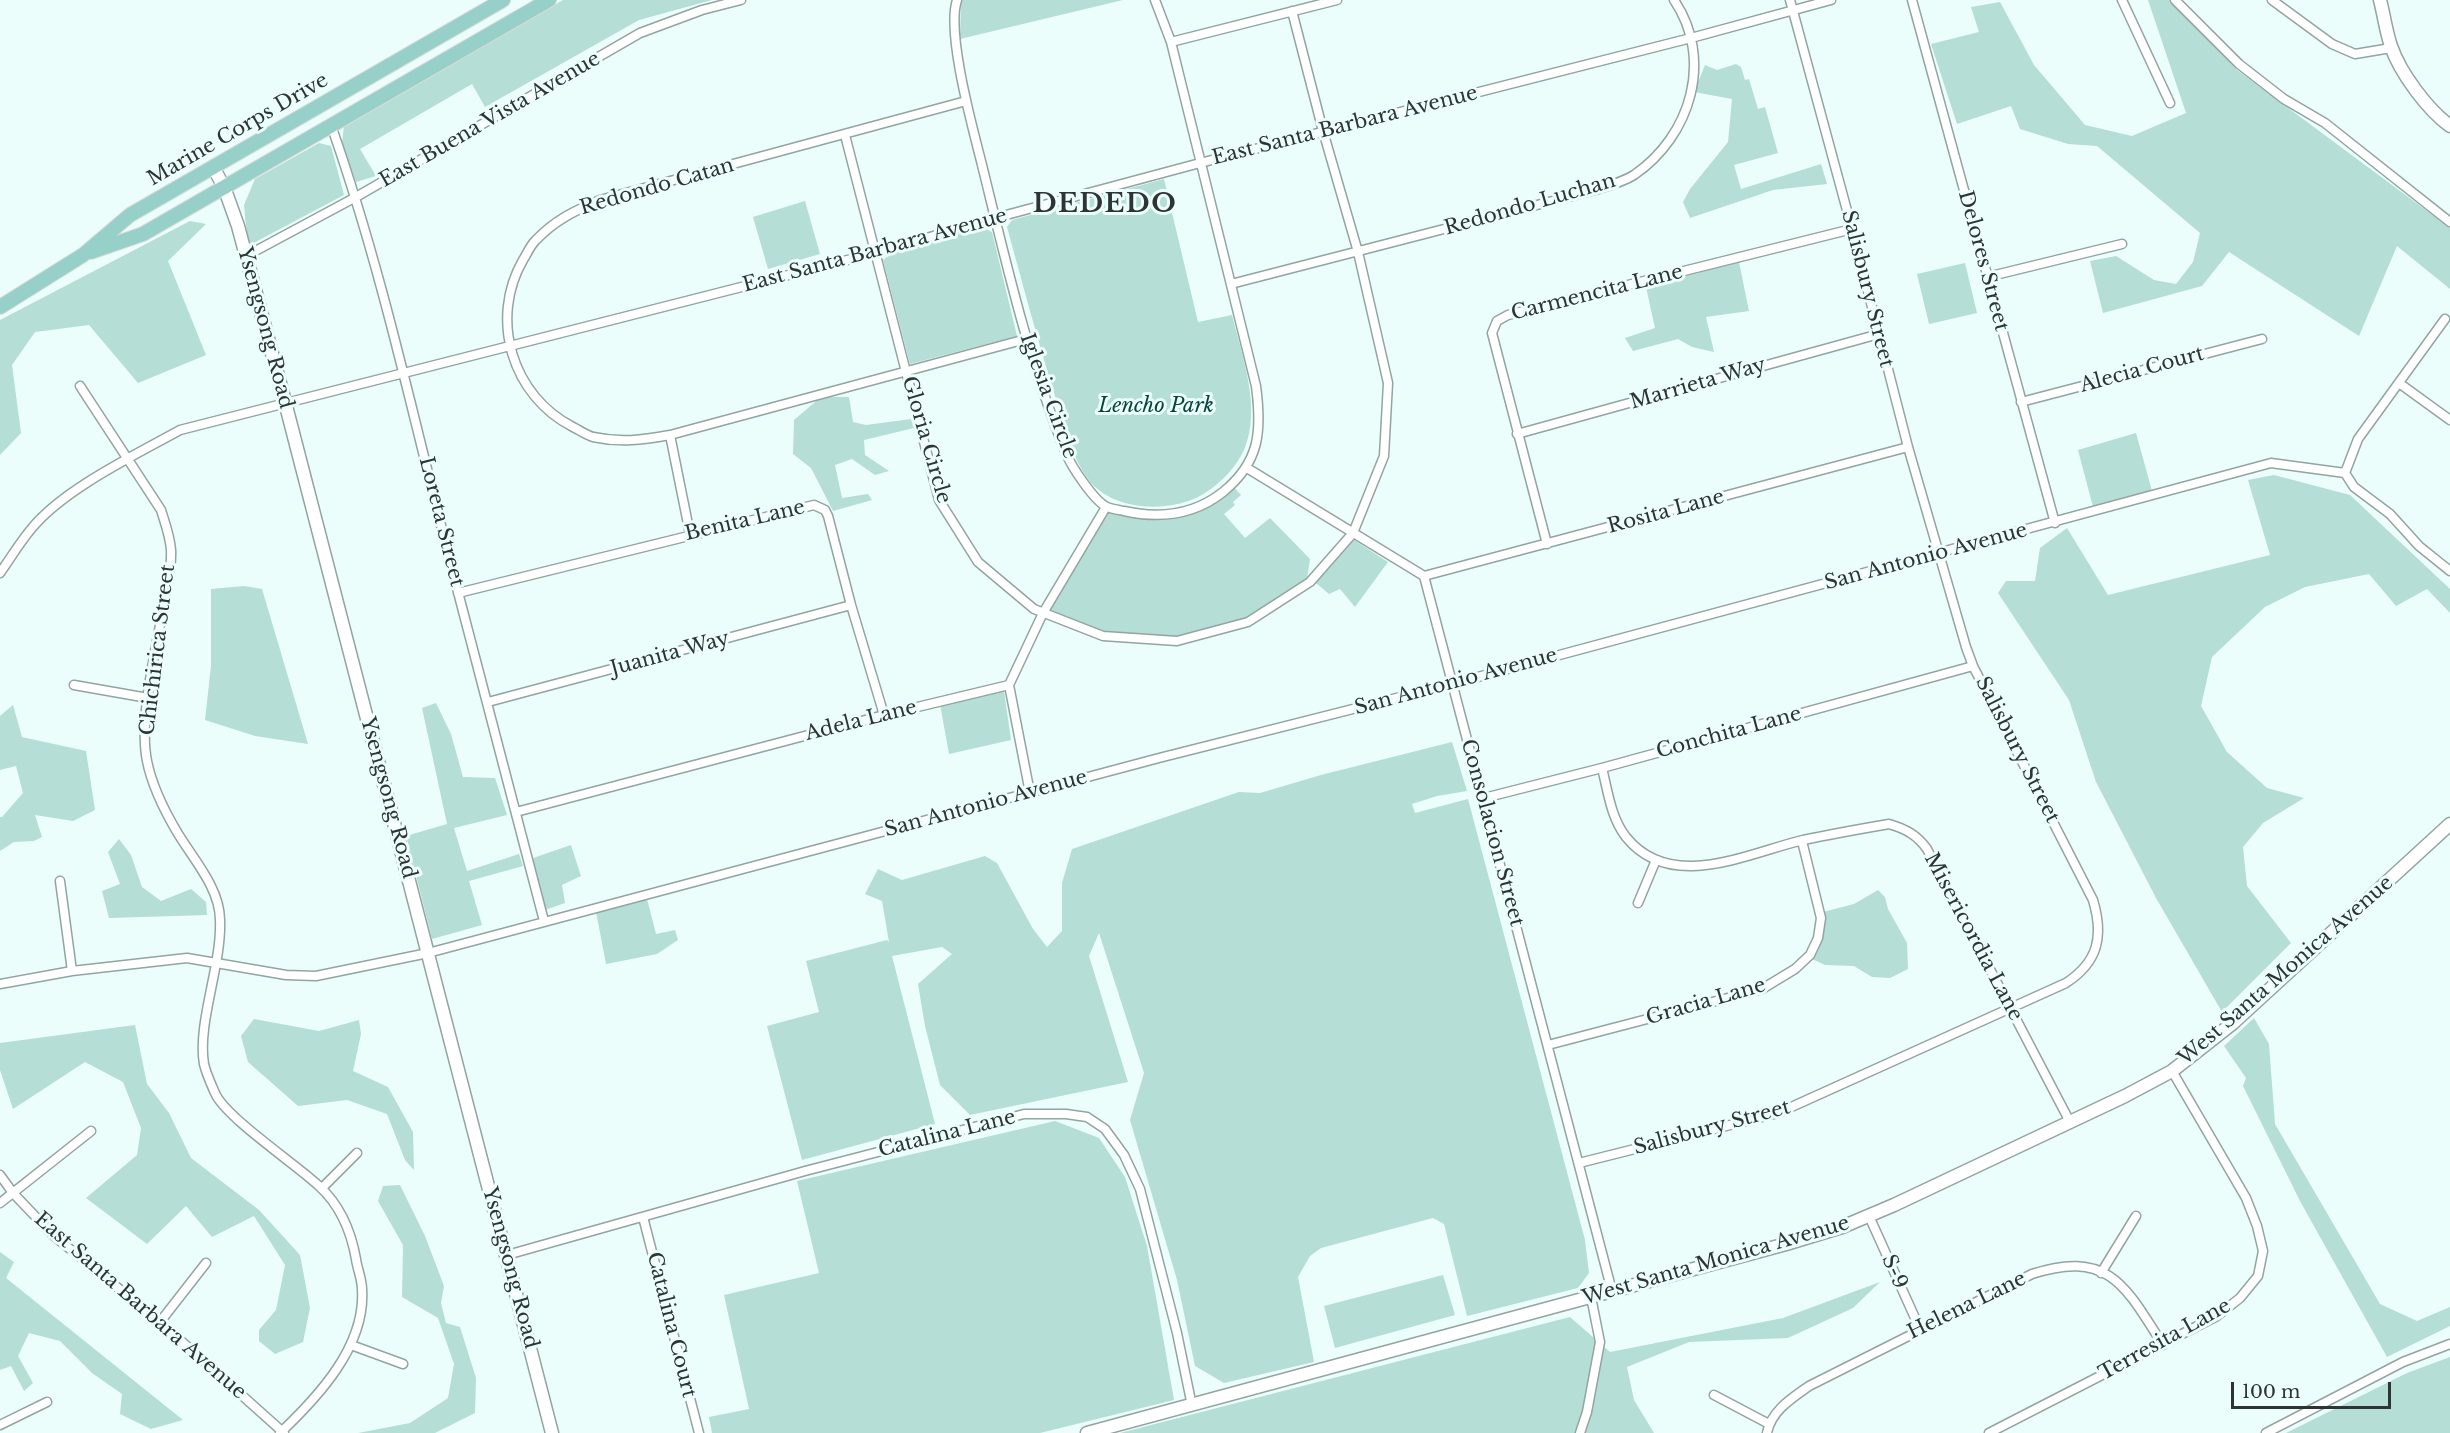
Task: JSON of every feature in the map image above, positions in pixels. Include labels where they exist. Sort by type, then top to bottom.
[{"type":"main road","name":"Marine Corps Drive","points":[[0,307],[83,255],[130,215],[503,0]]},
{"type":"main road","points":[[83,255],[143,234],[549,0]]},
{"type":"main road","points":[[2380,0],[2391,48],[2415,89],[2450,126]]},
{"type":"main road","name":"Ysengsong Road","points":[[213,167],[224,186],[246,256],[552,1433]]},
{"type":"main road","name":"West Santa Monica Avenue","points":[[1087,1433],[1796,1242],[1869,1216],[2070,1122],[2172,1071],[2232,1023],[2450,824]]},
{"type":"street","name":"East Buena Vista Avenue","points":[[246,256],[356,197],[640,33],[702,10],[741,0]]},
{"type":"street","name":"Iglesia Circle","points":[[957,0],[956,38],[966,101],[1026,339],[1066,456],[1085,484],[1106,507]]},
{"type":"street","points":[[1030,793],[1009,685],[1043,613],[1106,507],[1143,515],[1177,514],[1209,503],[1236,482],[1247,468],[1261,420],[1256,386],[1171,42],[1155,0]]},
{"type":"street","points":[[1171,42],[1337,0]]},
{"type":"street","name":"Redondo Luchan","points":[[1231,284],[1595,190],[1633,176],[1663,151],[1685,117],[1694,78],[1690,38],[1674,0]]},
{"type":"street","name":"Salisbury Street","points":[[1579,1163],[1778,1113],[2066,983],[2081,973],[2092,957],[2098,938],[2099,919],[2093,900],[1973,666],[1908,447],[1790,0]]},
{"type":"street","name":"East Santa Barbara Avenue","points":[[0,573],[32,528],[60,502],[127,459],[180,430],[875,253],[1200,163],[1831,0]]},
{"type":"street","name":"Delores Street","points":[[1912,0],[2055,523]]},
{"type":"street","points":[[2122,0],[2170,104]]},
{"type":"street","points":[[2175,0],[2239,64],[2284,99],[2325,123],[2450,222]]},
{"type":"street","points":[[2272,0],[2332,44],[2355,54],[2391,48]]},
{"type":"street","name":"Gloria Circle","points":[[845,135],[939,500],[978,562],[1034,609],[1103,636],[1177,640],[1248,622],[1311,582],[1353,533],[1384,456],[1388,383],[1358,252],[1292,11]]},
{"type":"street","name":"Redondo Catan","points":[[966,101],[600,200],[563,216],[534,242],[514,277],[506,315],[511,355],[528,390],[556,418],[591,436],[631,442],[670,435],[1026,339]]},
{"type":"street","name":"Loreta Street","points":[[331,125],[356,197],[404,372],[458,593],[544,921]]},
{"type":"street","name":"Carmencita Lane","points":[[1547,544],[1492,333],[1493,327],[1502,317],[1852,229]]},
{"type":"street","points":[[1987,277],[2122,244]]},
{"type":"street","points":[[2445,319],[2358,439],[2345,473],[2354,487],[2390,514],[2419,546],[2450,571]]},
{"type":"street","name":"Marrieta Way","points":[[1518,434],[1879,334]]},
{"type":"street","name":"Alecia Court","points":[[2021,402],[2262,339]]},
{"type":"street","points":[[2399,383],[2450,420]]},
{"type":"street","name":"Chichirica Street","points":[[80,386],[161,510],[168,530],[171,550],[169,573],[148,698],[145,730],[147,759],[157,795],[212,889],[220,918],[217,964],[207,1018],[204,1064],[216,1097],[236,1117],[321,1188],[341,1214],[351,1235],[363,1288],[359,1319],[351,1345],[326,1384],[282,1432]]},
{"type":"street","points":[[670,435],[690,534]]},
{"type":"street","name":"Rosita Lane","points":[[1424,576],[1908,447]]},
{"type":"street","name":"San Antonio Avenue","points":[[0,984],[72,971],[187,958],[286,975],[316,976],[428,953],[1452,684],[2055,523],[2271,462],[2345,473]]},
{"type":"street","points":[[1247,468],[1424,576]]},
{"type":"street","name":"Benita Lane","points":[[458,593],[808,504],[820,506],[828,516],[851,605],[884,715]]},
{"type":"street","name":"Consolacion Street","points":[[1424,576],[1612,1291]]},
{"type":"street","name":"Juanita Way","points":[[488,702],[851,605]]},
{"type":"street","name":"Conchita Lane","points":[[1484,798],[1973,666]]},
{"type":"street","points":[[74,685],[148,698]]},
{"type":"street","name":"Adela Lane","points":[[516,812],[884,715],[1009,685]]},
{"type":"street","name":"Misericordia Lane","points":[[1602,768],[1615,818],[1632,843],[1656,860],[1678,866],[1712,865],[1802,841],[1889,824],[1901,827],[1918,836],[1927,849],[2070,1122]]},
{"type":"street","name":"Gracia Lane","points":[[1548,1045],[1762,989],[1796,969],[1810,955],[1818,938],[1821,918],[1802,841]]},
{"type":"street","points":[[1638,903],[1656,860]]},
{"type":"street","points":[[60,881],[72,971]]},
{"type":"street","name":"Terresita Lane","points":[[1989,1433],[2217,1316],[2240,1298],[2258,1275],[2262,1251],[2257,1226],[2246,1198],[2172,1071]]},
{"type":"street","name":"Catalina Lane","points":[[507,1255],[805,1171],[1024,1114],[1066,1114],[1087,1118],[1105,1129],[1118,1146],[1140,1189],[1177,1333],[1192,1406]]},
{"type":"street","points":[[0,1203],[91,1131]]},
{"type":"street","points":[[321,1188],[357,1153]]},
{"type":"street","name":"East Santa Barbara Avenue","points":[[0,1175],[13,1193],[54,1236],[159,1322],[282,1432]]},
{"type":"street","name":"S-9","points":[[1869,1216],[1920,1329]]},
{"type":"street","points":[[2101,1273],[2136,1216]]},
{"type":"street","name":"Catalina Court","points":[[643,1217],[699,1433]]},
{"type":"street","points":[[159,1322],[206,1263]]},
{"type":"street","name":"Helena Lane","points":[[1768,1428],[1785,1403],[1809,1386],[2032,1274],[2057,1266],[2085,1265],[2128,1291],[2163,1345]]},
{"type":"street","points":[[1580,1433],[1587,1412],[1600,1342],[1591,1297]]},
{"type":"street","points":[[2266,1433],[2403,1362],[2450,1344]]},
{"type":"street","points":[[351,1345],[403,1364]]},
{"type":"street","points":[[1714,1395],[1768,1428]]},
{"type":"street","points":[[0,1425],[47,1402]]},
{"type":"green space","points":[[563,0],[712,0],[639,20],[485,107],[472,84],[360,149],[376,176],[356,182],[342,143],[344,126]]},
{"type":"green space","points":[[961,0],[1123,0],[960,39]]},
{"type":"green space","points":[[2148,0],[2170,0],[2237,70],[2450,228],[2450,289],[2397,246],[2359,336],[2229,252],[2202,286],[2103,313],[2090,261],[2116,256],[2154,280],[2176,284],[2193,262],[2200,233],[2097,146],[2068,144],[2020,129],[2011,106],[1957,124],[1931,44],[1979,32],[1971,7],[2000,2],[2034,65],[2085,125],[2132,136],[2186,113]]},
{"type":"green space","points":[[1736,64],[1741,67],[1745,80],[1749,79],[1758,109],[1765,107],[1778,153],[1734,165],[1741,189],[1821,164],[1827,184],[1773,190],[1690,218],[1683,202],[1690,189],[1728,142],[1732,99],[1694,92],[1705,65],[1717,70]]},
{"type":"green space","points":[[319,143],[331,146],[344,195],[248,246],[244,205],[255,179]]},
{"type":"green space","name":"Lencho Park","points":[[1164,179],[1198,322],[1232,315],[1245,365],[1251,400],[1251,417],[1249,434],[1241,456],[1228,474],[1217,484],[1191,500],[1160,506],[1143,506],[1112,498],[1099,490],[1088,479],[1077,461],[1049,378],[1007,227],[1012,220]]},
{"type":"green space","points":[[805,201],[820,254],[768,269],[753,217]]},
{"type":"green space","points":[[190,221],[206,224],[168,261],[206,355],[138,383],[89,325],[35,332],[12,365],[21,433],[0,455],[0,320]]},
{"type":"green space","points":[[984,228],[992,232],[1017,336],[910,364],[883,260],[893,252]]},
{"type":"green space","points":[[1739,262],[1749,311],[1706,317],[1714,352],[1692,347],[1678,339],[1633,351],[1625,338],[1655,328],[1646,287]]},
{"type":"green space","points":[[1965,263],[1977,313],[1929,324],[1917,274]]},
{"type":"green space","points":[[821,397],[849,397],[853,422],[866,425],[911,419],[918,427],[864,440],[865,455],[889,471],[875,475],[852,459],[835,465],[842,498],[868,494],[872,500],[833,511],[811,468],[793,454],[794,420]]},
{"type":"green space","points":[[2136,433],[2152,491],[2093,507],[2078,450]]},
{"type":"green space","points":[[2274,475],[2350,495],[2450,589],[2450,613],[2427,589],[2396,606],[2369,574],[2305,587],[2265,607],[2212,657],[2201,706],[2227,752],[2267,788],[2304,798],[2263,823],[2243,847],[2247,886],[2291,943],[2222,1012],[2156,898],[2096,782],[2069,700],[1998,593],[2006,581],[2035,581],[2040,548],[2067,528],[2108,595],[2270,555],[2248,480]]},
{"type":"green space","points":[[1234,487],[1241,495],[1233,502],[1235,505],[1224,514],[1245,538],[1270,518],[1310,559],[1307,579],[1246,620],[1177,637],[1104,634],[1048,609],[1107,509],[1160,517],[1187,515],[1212,505]]},
{"type":"green space","points":[[1354,540],[1388,562],[1355,607],[1340,589],[1329,594],[1316,583]]},
{"type":"green space","points":[[244,586],[262,589],[308,744],[255,736],[205,720],[211,666],[211,589]]},
{"type":"green space","points":[[1004,691],[1011,740],[949,754],[940,704]]},
{"type":"green space","points":[[436,703],[451,734],[463,777],[495,778],[507,815],[454,828],[467,871],[519,854],[523,866],[469,881],[482,925],[432,939],[406,836],[447,824],[422,708]]},
{"type":"green space","points":[[13,705],[22,737],[86,751],[95,810],[73,821],[35,815],[42,837],[34,841],[14,842],[0,851],[0,817],[23,793],[16,766],[0,770],[0,716]]},
{"type":"green space","points":[[1452,742],[1467,791],[1437,796],[1412,804],[1415,813],[1468,799],[1585,1240],[1589,1273],[1578,1288],[1467,1316],[1444,1224],[1433,1218],[1321,1248],[1310,1256],[1298,1277],[1314,1362],[1224,1383],[1195,1366],[1177,1280],[1130,1120],[1144,1073],[1099,933],[1089,956],[1128,1082],[970,1115],[940,1085],[925,1026],[918,984],[952,954],[942,947],[892,956],[935,1124],[802,1160],[767,1026],[819,1012],[806,961],[887,940],[889,942],[882,901],[865,894],[878,869],[902,880],[985,856],[997,863],[1033,929],[1047,947],[1062,931],[1062,883],[1072,849],[1239,792],[1260,793]]},
{"type":"green space","points":[[119,839],[131,855],[142,887],[161,901],[191,889],[206,902],[207,915],[109,918],[102,891],[120,884],[108,852]]},
{"type":"green space","points":[[571,845],[581,876],[562,885],[565,903],[545,910],[533,858]]},
{"type":"green space","points":[[1878,890],[1885,897],[1888,909],[1907,943],[1908,969],[1890,978],[1872,977],[1854,966],[1825,965],[1810,958],[1823,912],[1854,904]]},
{"type":"green space","points":[[647,899],[656,934],[675,930],[678,940],[657,954],[606,964],[596,912]]},
{"type":"green space","points":[[2254,1018],[2269,1044],[2275,1124],[2380,1304],[2417,1321],[2450,1307],[2450,1326],[2387,1357],[2300,1201],[2243,1086],[2246,1078],[2224,1046]]},
{"type":"green space","points":[[254,1019],[319,1031],[359,1020],[361,1034],[353,1071],[388,1087],[413,1132],[414,1170],[405,1160],[387,1114],[347,1100],[298,1106],[248,1062],[241,1036]]},
{"type":"green space","points":[[135,1025],[147,1084],[169,1113],[191,1158],[259,1210],[300,1255],[310,1308],[303,1342],[275,1354],[259,1341],[259,1330],[276,1310],[285,1265],[254,1216],[212,1237],[186,1206],[147,1244],[86,1198],[137,1155],[141,1128],[123,1082],[85,1062],[13,1109],[0,1070],[0,1043]]},
{"type":"green space","points":[[1055,1121],[1099,1138],[1125,1177],[1147,1246],[1174,1400],[1040,1433],[712,1433],[709,1417],[749,1409],[724,1295],[819,1273],[797,1181]]},
{"type":"green space","points":[[400,1185],[425,1236],[444,1286],[441,1303],[446,1323],[460,1327],[476,1378],[475,1413],[435,1433],[358,1433],[410,1423],[448,1398],[454,1364],[438,1318],[402,1297],[403,1245],[378,1201],[383,1186]]},
{"type":"green space","points":[[0,1252],[14,1262],[6,1278],[183,1420],[151,1429],[120,1414],[122,1394],[92,1373],[60,1341],[29,1333],[18,1356],[33,1383],[24,1391],[11,1366],[0,1370]]},
{"type":"green space","points":[[1443,1275],[1455,1315],[1335,1348],[1324,1306]]},
{"type":"green space","points":[[1880,1282],[1853,1308],[1788,1338],[1689,1342],[1627,1367],[1634,1400],[1654,1433],[1120,1433],[1570,1317],[1610,1352],[1783,1318]]},
{"type":"green space","points":[[2450,1357],[2450,1433],[2286,1433],[2407,1373]]},
{"type":"district","name":"DEDEDO","points":[[1105,205]]}]
